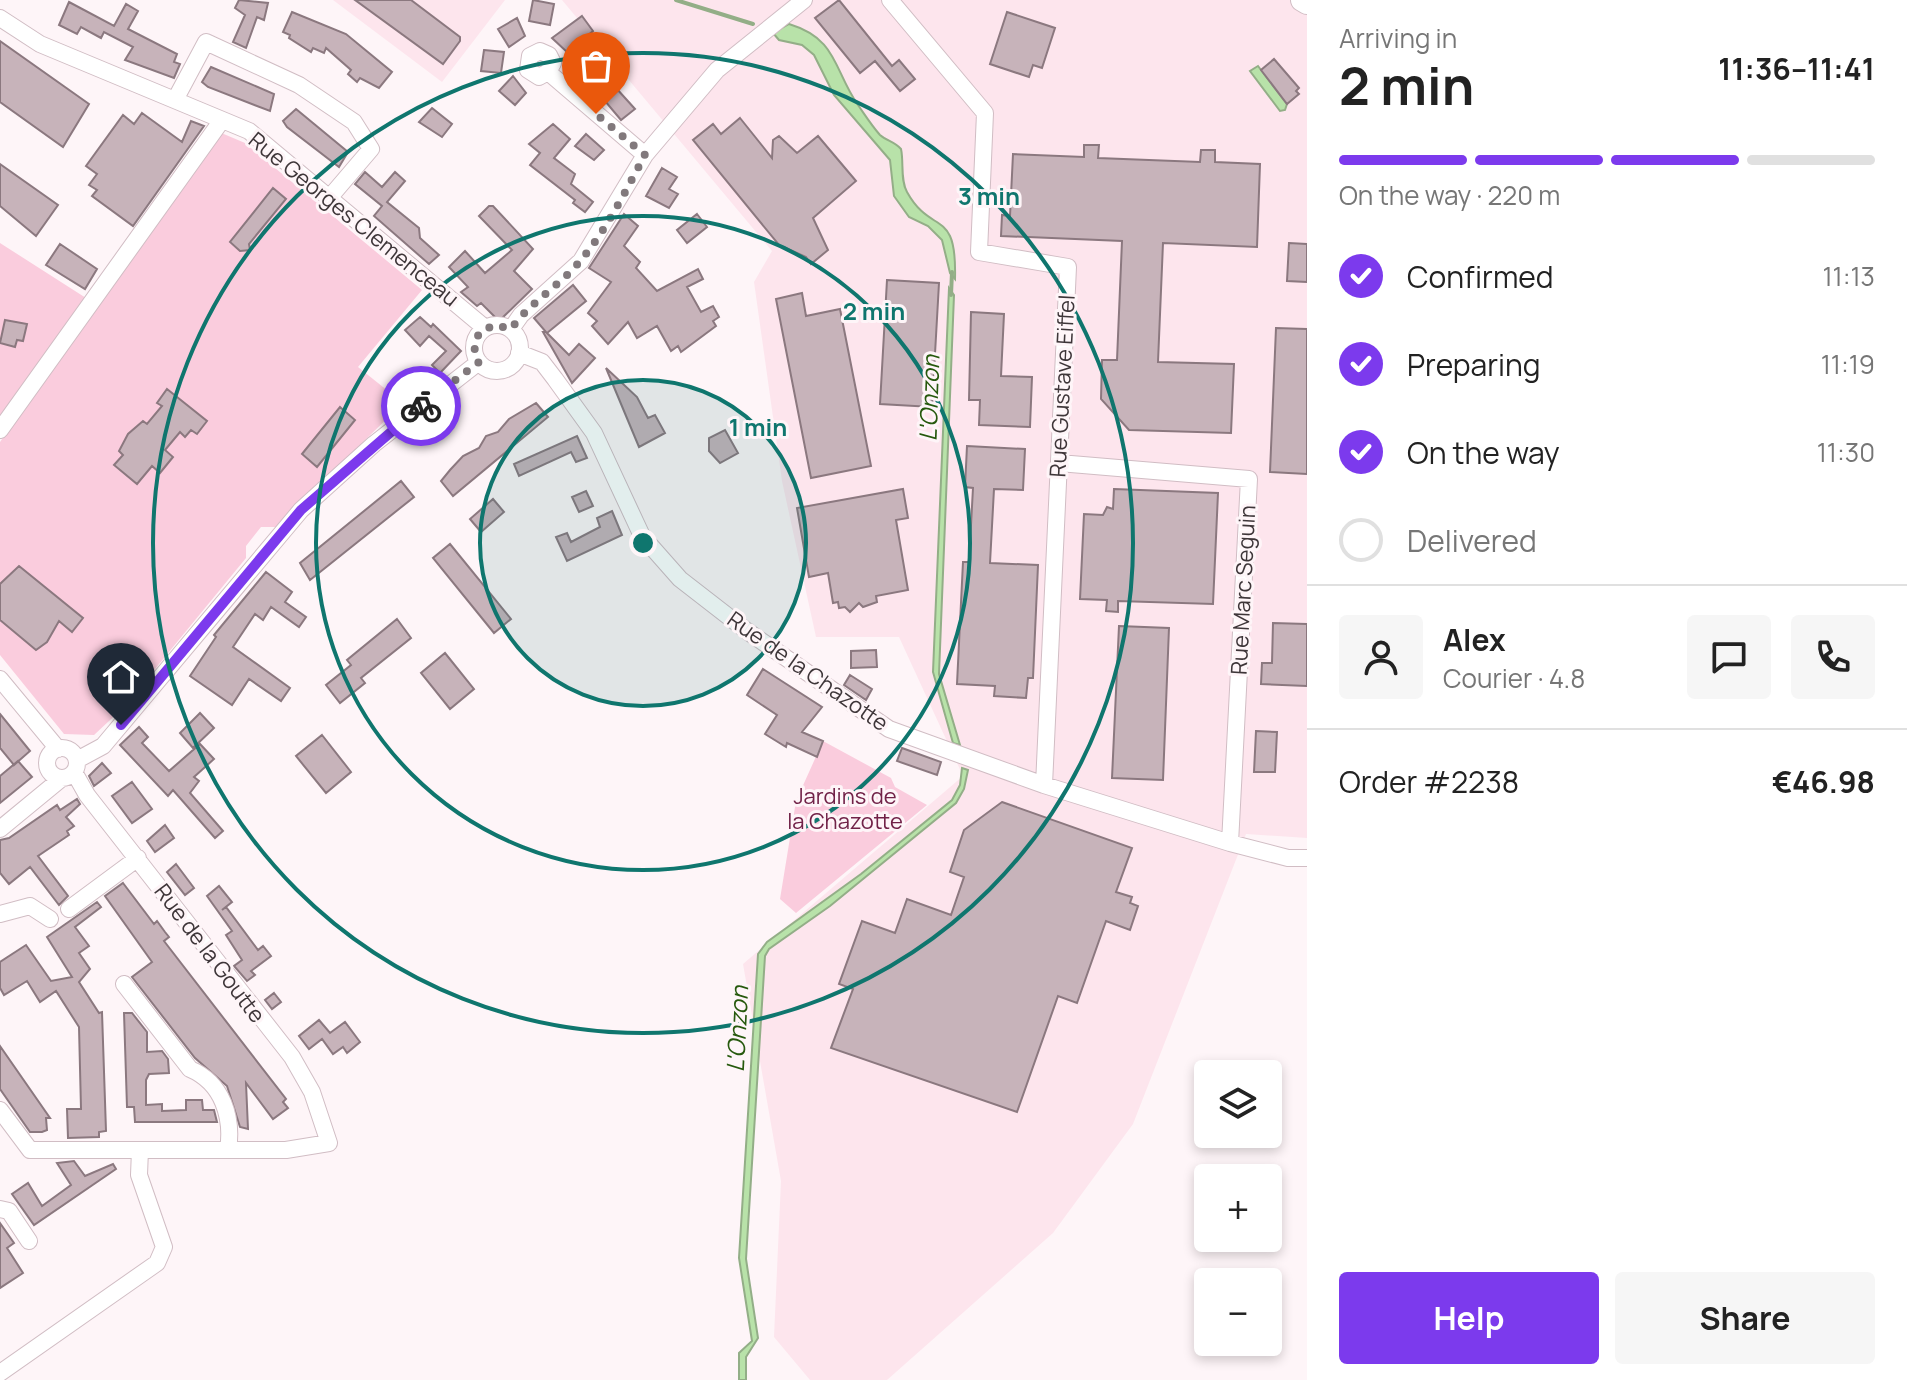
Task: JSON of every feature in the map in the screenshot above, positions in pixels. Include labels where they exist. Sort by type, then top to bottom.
[{"type":"street","points":[[511,329],[521,315],[581,261],[645,155],[717,70],[804,0]]},
{"type":"street","name":"Rue Gustave Eiffel","points":[[890,0],[985,113],[979,252],[1068,267],[1044,785]]},
{"type":"street","name":"Rue Georges Clemenceau","points":[[0,18],[40,44],[249,131],[485,328]]},
{"type":"street","points":[[175,100],[206,42],[299,85],[354,122],[371,149],[330,197]]},
{"type":"street","points":[[548,72],[645,155]]},
{"type":"street","points":[[0,430],[222,120]]},
{"type":"street","points":[[502,325],[511,329],[520,344],[519,353],[510,367],[493,371],[479,362],[475,339],[485,328],[502,325]]},
{"type":"street","name":"Rue de la Chazotte","points":[[519,353],[542,362],[594,433],[642,536],[680,579],[747,631],[889,729],[1044,785],[1230,843],[1288,858],[1307,858]]},
{"type":"street","points":[[0,829],[103,746],[301,510],[374,444],[479,362]]},
{"type":"street","name":"Rue Marc Seguin","points":[[1059,463],[1249,479],[1230,843]]},
{"type":"street","points":[[0,679],[58,749],[72,752],[71,770]]},
{"type":"street","points":[[58,749],[47,763],[50,772],[71,770]]},
{"type":"street","name":"Rue de la Goutte","points":[[71,770],[87,795],[292,1057],[312,1092],[329,1143],[286,1150],[228,1150]]},
{"type":"street","points":[[69,909],[138,858]]},
{"type":"street","points":[[0,914],[30,906],[50,919]]},
{"type":"street","points":[[0,1110],[30,1150],[228,1150],[231,1127],[226,1107],[200,1074],[190,1069],[124,984]]},
{"type":"street","points":[[0,1373],[157,1263],[164,1247],[139,1175],[140,1150]]},
{"type":"street","points":[[0,1209],[9,1211],[29,1241]]},
{"type":"shaded area","points":[[333,0],[505,0],[442,82]]},
{"type":"shaded area","points":[[562,0],[1307,0],[1307,838],[1246,834],[1133,1124],[1053,1233],[887,1380],[810,1380],[774,1337],[781,1181],[743,964],[963,776],[899,637],[816,637],[782,481],[754,282],[772,251]]},
{"type":"shaded area","points":[[789,24],[805,30],[826,47],[871,124],[880,135],[901,149],[907,192],[916,206],[947,231],[952,241],[955,279],[950,273],[942,240],[928,226],[909,217],[894,196],[890,160],[834,95],[814,55],[802,45],[779,40],[773,33]]},
{"type":"shaded area","points":[[1258,66],[1287,104],[1285,110],[1280,111],[1250,71]]},
{"type":"shaded area","points":[[949,288],[954,295],[939,674],[960,745],[953,743],[933,672]]},
{"type":"shaded area","points":[[962,768],[968,770],[964,789],[956,803],[830,906],[769,949],[765,956],[746,1259],[758,1338],[746,1357],[746,1380],[739,1380],[739,1353],[752,1341],[739,1258],[758,954],[767,942],[861,874],[952,800],[960,785]]},
{"type":"green space","points":[[219,132],[245,143],[422,290],[358,367],[403,403],[276,527],[261,527],[246,546],[246,558],[123,708],[94,735],[64,734],[0,655],[0,442]]},
{"type":"green space","points":[[0,243],[86,298],[0,420]]},
{"type":"green space","name":"Jardins de la Chazotte","points":[[823,741],[891,778],[895,787],[927,805],[796,913],[780,899],[796,801]]},
{"type":"building","points":[[239,0],[268,3],[264,20],[257,17],[246,48],[233,42],[245,15],[235,8]]},
{"type":"building","points":[[355,0],[411,0],[460,37],[460,41],[443,64]]},
{"type":"building","points":[[533,0],[554,4],[550,25],[529,21]]},
{"type":"building","points":[[839,0],[892,66],[899,60],[915,79],[900,91],[875,61],[860,73],[815,18]]},
{"type":"building","points":[[69,2],[114,26],[126,4],[138,11],[128,29],[177,54],[174,62],[180,64],[174,78],[125,60],[133,47],[104,32],[101,38],[81,27],[77,34],[59,25]]},
{"type":"building","points":[[292,12],[346,34],[392,72],[379,88],[360,78],[357,82],[348,74],[351,70],[326,48],[324,53],[313,48],[311,52],[283,32]]},
{"type":"building","points":[[1007,12],[1055,28],[1042,68],[1033,65],[1029,77],[990,64]]},
{"type":"building","points":[[582,16],[593,31],[568,53],[552,38]]},
{"type":"building","points":[[517,18],[525,36],[509,47],[498,29]]},
{"type":"building","points":[[0,41],[89,104],[63,147],[0,102]]},
{"type":"building","points":[[484,50],[504,52],[501,73],[481,71]]},
{"type":"building","points":[[1274,59],[1299,88],[1296,91],[1299,94],[1287,104],[1261,70]]},
{"type":"building","points":[[211,67],[274,94],[270,111],[208,87],[202,82]]},
{"type":"building","points":[[513,76],[526,93],[515,105],[499,91]]},
{"type":"building","points":[[607,78],[635,109],[621,120],[594,88]]},
{"type":"building","points":[[432,108],[452,124],[442,137],[419,122]]},
{"type":"building","points":[[296,109],[348,152],[339,167],[287,127],[283,121]]},
{"type":"building","points":[[142,113],[182,142],[191,121],[204,126],[133,226],[92,196],[97,190],[89,185],[97,174],[86,166],[123,115],[134,124]]},
{"type":"building","points":[[740,118],[772,158],[773,140],[779,136],[797,153],[818,136],[856,181],[813,218],[828,250],[811,264],[806,257],[779,245],[693,140],[713,124],[721,134]]},
{"type":"building","points":[[553,124],[570,139],[554,158],[575,174],[571,184],[593,202],[585,212],[573,203],[575,200],[530,165],[540,153],[529,144]]},
{"type":"building","points":[[586,134],[604,150],[594,160],[575,146]]},
{"type":"building","points":[[1084,145],[1099,145],[1098,158],[1200,162],[1201,150],[1215,150],[1215,162],[1260,164],[1257,247],[1163,243],[1158,362],[1234,364],[1231,433],[1129,430],[1101,399],[1102,360],[1117,360],[1122,241],[1001,236],[1002,215],[1010,216],[1013,154],[1084,157]]},
{"type":"building","points":[[0,164],[58,205],[36,236],[0,206]]},
{"type":"building","points":[[662,168],[677,177],[669,189],[678,194],[669,208],[646,196]]},
{"type":"building","points":[[365,172],[382,187],[395,172],[405,181],[387,202],[419,228],[420,238],[439,255],[429,264],[374,216],[382,206],[355,184]]},
{"type":"building","points":[[273,188],[286,199],[249,244],[250,250],[240,251],[230,242]]},
{"type":"building","points":[[493,206],[533,249],[514,271],[532,289],[499,321],[481,303],[477,306],[461,292],[468,287],[449,267],[465,251],[485,273],[512,250],[479,216]]},
{"type":"building","points":[[624,214],[638,226],[624,246],[640,262],[636,268],[657,291],[698,269],[703,279],[687,287],[701,312],[713,306],[719,317],[713,321],[716,326],[681,352],[678,346],[671,351],[657,326],[637,338],[628,322],[608,344],[592,326],[597,321],[588,313],[611,282],[589,268]]},
{"type":"building","points":[[697,214],[707,227],[687,243],[677,230]]},
{"type":"building","points":[[1289,243],[1307,244],[1307,282],[1287,281]]},
{"type":"building","points":[[60,244],[97,269],[85,289],[46,265]]},
{"type":"building","points":[[887,280],[939,283],[932,407],[880,404]]},
{"type":"building","points":[[573,285],[586,301],[547,333],[569,355],[579,344],[595,358],[572,383],[543,332],[546,332],[534,318]]},
{"type":"building","points":[[802,293],[806,316],[840,309],[871,466],[811,478],[776,299]]},
{"type":"building","points":[[971,312],[1004,314],[1001,376],[1032,377],[1030,427],[979,425],[980,400],[969,400]]},
{"type":"building","points":[[420,317],[431,327],[433,324],[461,351],[440,373],[432,365],[446,351],[429,336],[420,346],[405,330]]},
{"type":"building","points":[[5,320],[27,324],[23,341],[17,340],[15,347],[0,343]]},
{"type":"building","points":[[1276,328],[1307,329],[1307,474],[1270,472]]},
{"type":"building","points":[[606,368],[637,397],[648,418],[655,415],[665,433],[639,447]]},
{"type":"building","points":[[167,389],[207,421],[197,434],[191,430],[185,437],[180,432],[165,450],[173,457],[160,473],[152,466],[137,484],[114,465],[123,455],[119,451],[128,434],[143,421],[147,424],[162,406],[157,403]]},
{"type":"building","points":[[536,403],[548,417],[453,496],[441,481],[450,470],[463,456],[479,448],[486,436],[498,432],[509,419]]},
{"type":"building","points":[[340,407],[355,420],[317,467],[302,454]]},
{"type":"building","points":[[725,430],[738,453],[720,463],[709,451],[709,438]]},
{"type":"building","points":[[577,436],[587,458],[576,462],[571,452],[519,476],[514,464]]},
{"type":"building","points":[[967,446],[1025,449],[1023,490],[994,489],[990,563],[1038,565],[1033,678],[1028,678],[1026,698],[994,696],[995,686],[957,684],[963,562],[969,562],[973,488],[965,487]]},
{"type":"building","points":[[401,481],[414,497],[310,580],[300,563]]},
{"type":"building","points":[[903,489],[908,518],[896,520],[908,590],[876,596],[877,602],[863,607],[859,603],[850,612],[845,607],[839,608],[838,602],[833,603],[828,573],[809,577],[797,508]]},
{"type":"building","points":[[1114,489],[1218,493],[1213,604],[1118,601],[1118,612],[1106,611],[1107,600],[1080,599],[1084,514],[1103,515],[1107,507],[1113,509]]},
{"type":"building","points":[[586,491],[593,506],[579,512],[572,497]]},
{"type":"building","points":[[493,499],[504,512],[481,532],[470,519]]},
{"type":"building","points":[[612,511],[622,535],[567,561],[556,537],[567,533],[571,542],[600,527],[597,518]]},
{"type":"building","points":[[450,544],[511,619],[494,633],[433,558]]},
{"type":"building","points":[[19,566],[83,618],[72,632],[59,621],[47,642],[36,650],[0,620],[0,584]]},
{"type":"building","points":[[266,572],[292,592],[285,602],[306,617],[299,627],[271,607],[263,620],[255,614],[233,647],[290,688],[281,701],[249,679],[232,705],[190,676],[216,637],[214,635]]},
{"type":"building","points":[[397,619],[411,638],[361,678],[365,683],[340,703],[326,685],[351,665],[347,660]]},
{"type":"building","points":[[1273,623],[1307,624],[1307,686],[1261,684],[1262,663],[1272,663]]},
{"type":"building","points":[[1119,626],[1169,628],[1163,780],[1112,778]]},
{"type":"building","points":[[876,650],[877,667],[851,668],[851,651]]},
{"type":"building","points":[[445,653],[474,689],[450,709],[421,673]]},
{"type":"building","points":[[763,669],[822,707],[802,732],[823,741],[817,757],[787,743],[786,747],[765,734],[777,715],[747,695]]},
{"type":"building","points":[[850,675],[872,689],[866,700],[844,685]]},
{"type":"building","points":[[200,713],[214,728],[193,748],[180,733]]},
{"type":"building","points":[[0,714],[30,751],[14,765],[0,748]]},
{"type":"building","points":[[139,727],[148,737],[142,743],[169,771],[200,744],[214,759],[194,777],[199,781],[190,793],[223,831],[215,838],[173,790],[168,796],[120,745]]},
{"type":"building","points":[[1256,731],[1277,732],[1275,772],[1254,772]]},
{"type":"building","points":[[322,735],[351,772],[326,793],[296,756]]},
{"type":"building","points":[[902,748],[941,762],[937,775],[897,761]]},
{"type":"building","points":[[18,761],[32,777],[0,803],[0,776]]},
{"type":"building","points":[[102,763],[111,773],[94,786],[89,776]]},
{"type":"building","points":[[132,782],[152,809],[132,823],[112,796]]},
{"type":"building","points":[[77,799],[80,804],[66,817],[74,826],[67,831],[69,835],[38,856],[68,896],[59,905],[30,867],[9,884],[0,873],[0,840],[9,838],[57,805],[60,810]]},
{"type":"building","points":[[1002,802],[1132,848],[1116,892],[1132,897],[1130,903],[1138,906],[1130,930],[1106,921],[1077,1003],[1058,996],[1017,1112],[831,1048],[853,989],[839,984],[862,921],[895,933],[907,899],[951,915],[964,877],[950,872],[964,830]]},
{"type":"building","points":[[165,825],[174,838],[155,852],[147,841]]},
{"type":"building","points":[[176,864],[194,888],[185,895],[167,872]]},
{"type":"building","points":[[123,883],[154,924],[157,921],[169,937],[164,941],[286,1099],[283,1102],[288,1108],[273,1119],[246,1083],[248,1129],[240,1127],[227,1086],[195,1058],[132,977],[152,962],[105,896]]},
{"type":"building","points":[[219,886],[232,902],[222,910],[226,907],[258,950],[263,946],[271,956],[251,971],[255,975],[247,981],[234,966],[242,960],[226,935],[232,931],[207,896]]},
{"type":"building","points":[[97,902],[101,907],[75,927],[89,946],[79,953],[90,969],[79,982],[99,1013],[102,1012],[106,1131],[99,1132],[99,1137],[68,1138],[67,1109],[81,1109],[79,1027],[56,991],[40,1002],[27,981],[4,995],[0,988],[0,962],[26,945],[51,981],[72,977],[47,937]]},
{"type":"building","points":[[274,993],[281,1002],[272,1009],[265,1000]]},
{"type":"building","points":[[124,1013],[132,1013],[147,1032],[147,1052],[162,1051],[168,1059],[169,1073],[149,1074],[146,1080],[146,1105],[162,1104],[162,1111],[186,1110],[186,1100],[202,1100],[203,1110],[214,1110],[217,1122],[135,1122],[134,1107],[127,1107]]},
{"type":"building","points":[[319,1020],[330,1033],[345,1022],[360,1042],[347,1053],[343,1047],[333,1054],[322,1039],[309,1049],[299,1036]]},
{"type":"building","points":[[0,1046],[50,1118],[46,1118],[47,1130],[30,1132],[0,1089]]},
{"type":"building","points":[[74,1161],[85,1176],[113,1164],[116,1169],[34,1225],[12,1194],[28,1183],[42,1206],[71,1185],[57,1163]]},
{"type":"building","points":[[0,1223],[14,1243],[7,1248],[23,1273],[0,1288]]},
{"type":"waterway","name":"L'Onzon","points":[[676,0],[753,24]]},
{"type":"waterway","name":"L'Onzon","points":[[951,295],[952,272]]},
{"type":"way so far","points":[[421,406],[479,362],[474,347],[479,333],[494,325],[511,329],[521,315],[581,261],[624,194],[645,155],[596,114]]},
{"type":"route","points":[[121,725],[301,510],[421,406]]}]
